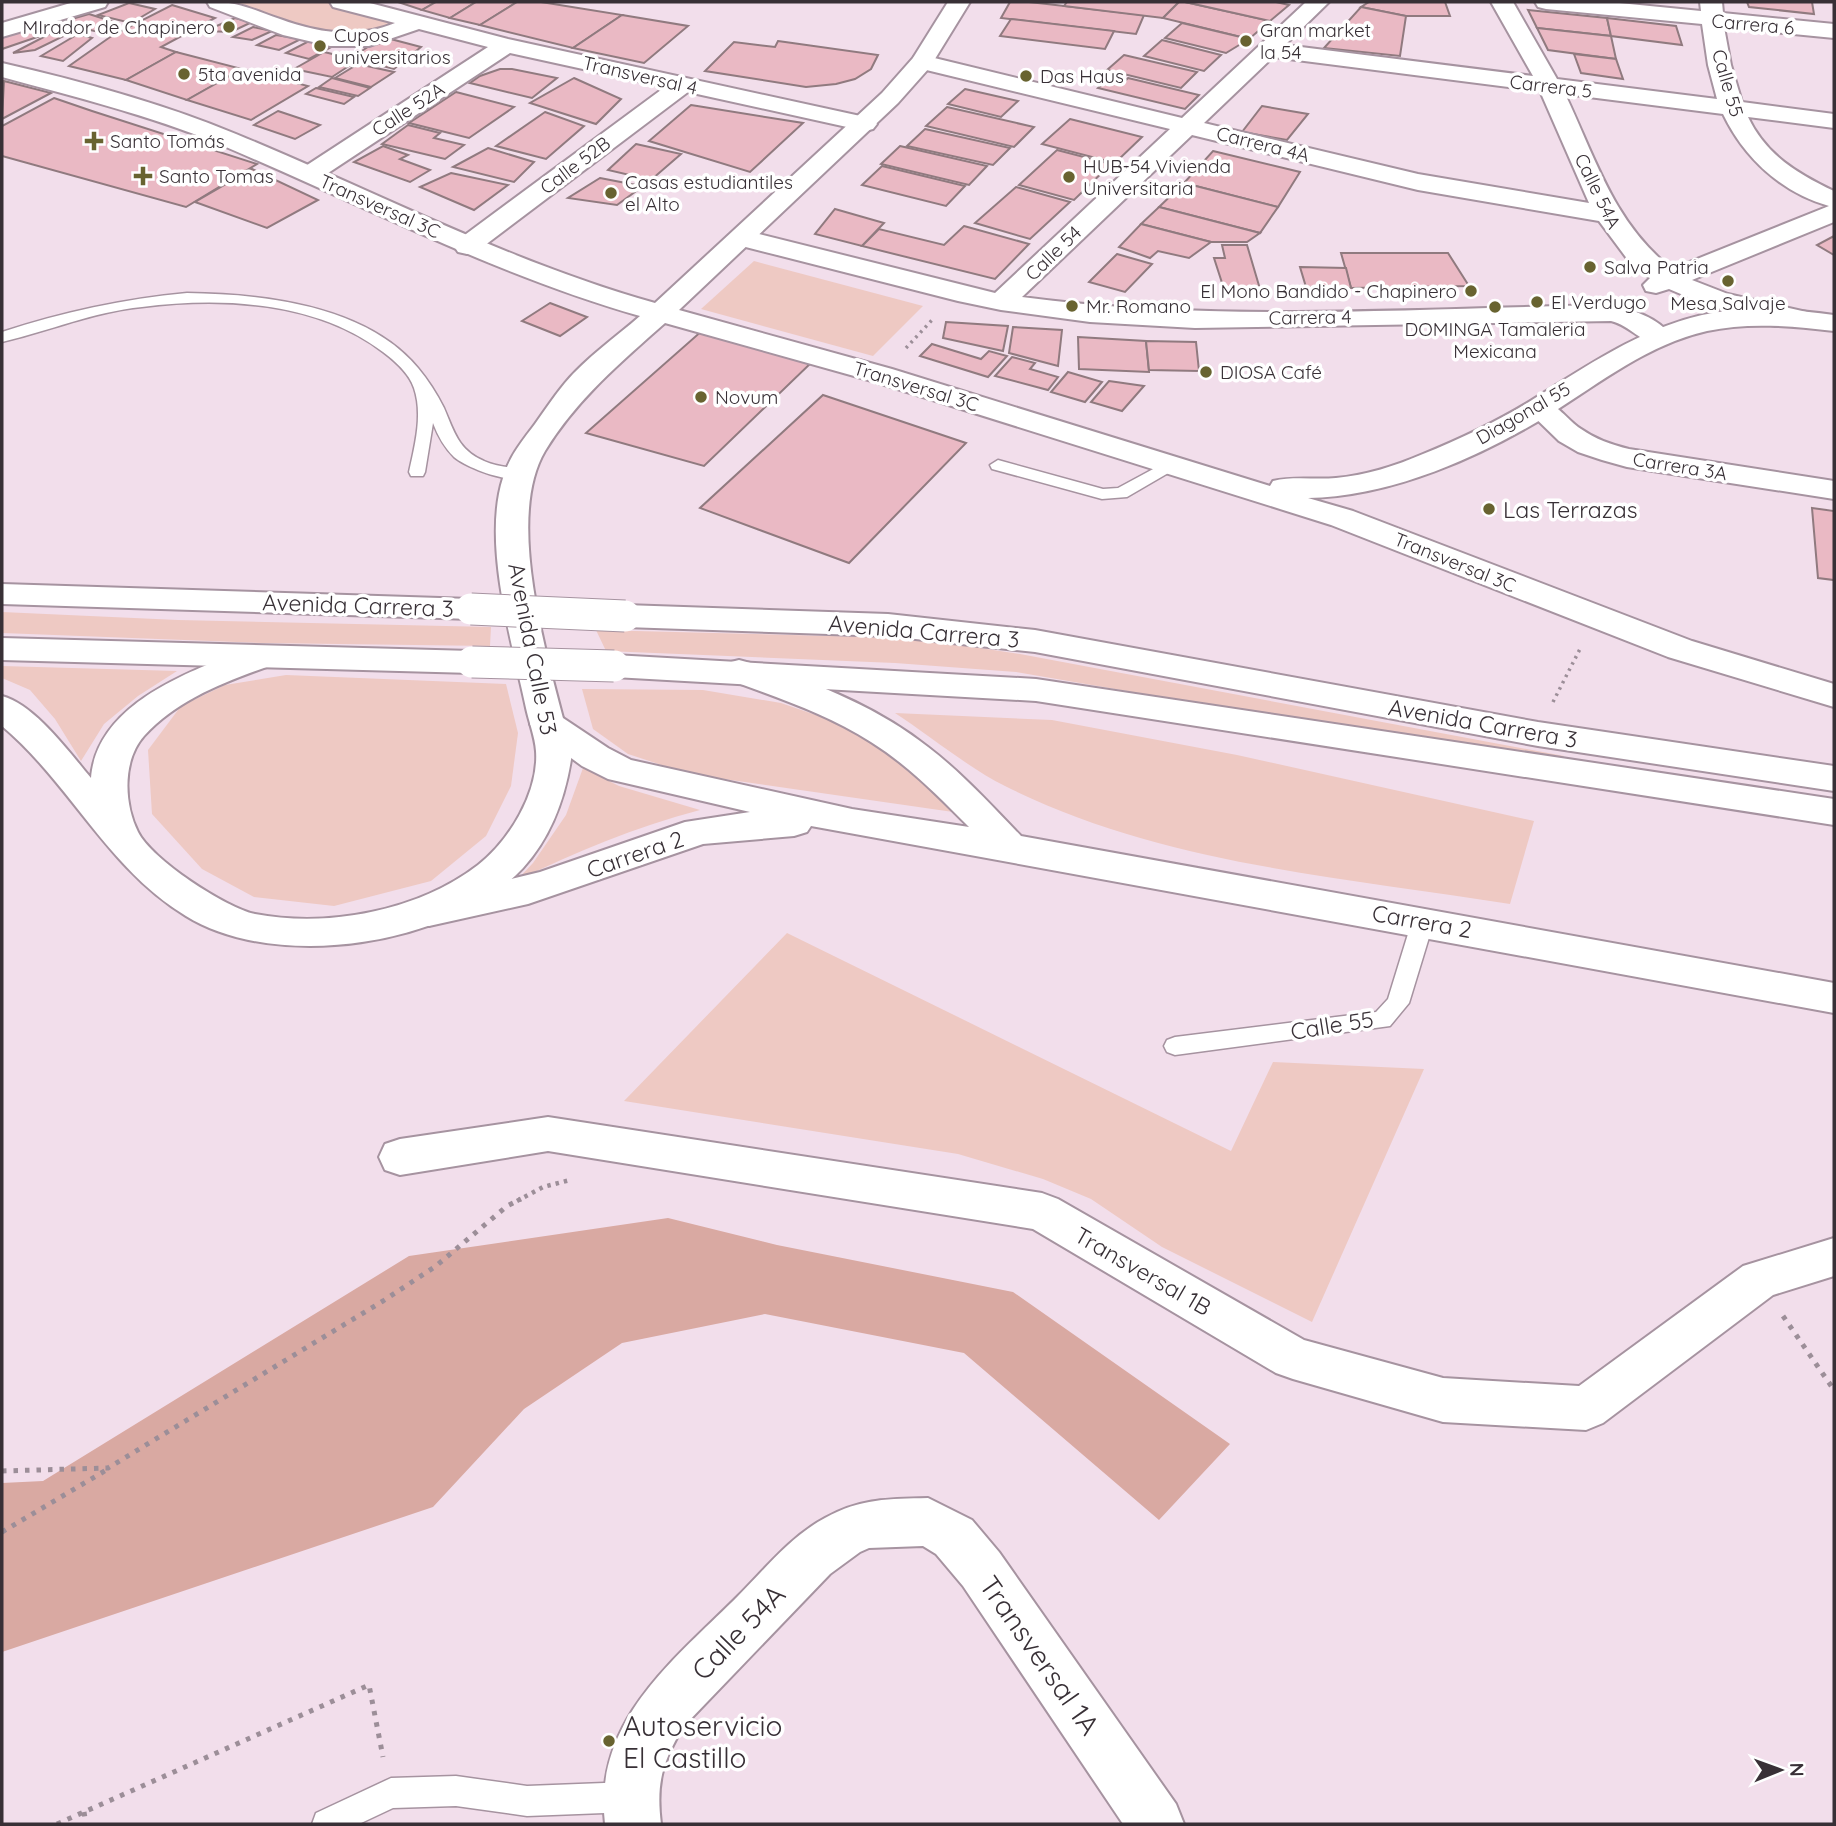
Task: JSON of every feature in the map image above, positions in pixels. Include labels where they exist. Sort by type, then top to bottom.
[{"type":"street","points":[[2,30],[97,2]]},
{"type":"street","points":[[218,2],[281,29],[328,38],[370,39],[415,23]]},
{"type":"street","name":"Transversal 4","points":[[341,2],[506,45],[865,124]]},
{"type":"street","name":"Avenida Calle 53","points":[[2,708],[30,731],[122,839],[184,895],[228,921],[268,929],[312,933],[367,928],[422,913],[473,889],[514,855],[541,814],[551,779],[554,753],[518,593],[511,517],[519,474],[548,423],[577,387],[865,124],[922,62],[959,2]]},
{"type":"street","name":"Calle 54","points":[[1001,302],[1318,2]]},
{"type":"street","name":"Calle 54A","points":[[1502,2],[1550,86],[1606,214],[1620,236],[1639,257],[1690,290],[1712,298],[1801,318]]},
{"type":"street","name":"Carrera 6","points":[[1546,2],[1711,11],[1834,31]]},
{"type":"street","name":"Calle 55","points":[[1711,11],[1723,79],[1748,139],[1767,161],[1805,187],[1834,200]]},
{"type":"street","name":"Calle 52A","points":[[310,174],[506,45]]},
{"type":"street","name":"Carrera 5","points":[[1268,50],[1834,121]]},
{"type":"street","name":"Carrera 4A","points":[[922,62],[1418,182],[1606,214]]},
{"type":"street","name":"Transversal 3C","points":[[2,70],[156,112],[310,174],[467,246],[660,314],[882,375],[1342,518],[1680,649],[1834,695]]},
{"type":"street","name":"Calle 52B","points":[[467,246],[683,85]]},
{"type":"street","points":[[1567,312],[1630,296],[1834,213]]},
{"type":"street","name":"Carrera 4","points":[[743,238],[958,293],[1001,302],[1090,314],[1195,320],[1611,313],[1629,317],[1658,337]]},
{"type":"street","points":[[1801,318],[1834,323]]},
{"type":"street","name":"Diagonal 55","points":[[1240,485],[1304,489],[1372,483],[1429,464],[1540,408],[1606,364],[1658,337],[1723,320],[1801,318]]},
{"type":"street","name":"Carrera 3A","points":[[1540,408],[1563,432],[1601,451],[1627,458],[1834,489]]},
{"type":"street","name":"Avenida Carrera 3","points":[[2,594],[888,625],[1035,641],[1538,734],[1834,779]]},
{"type":"street","name":"Avenida Carrera 3","points":[[2,649],[614,666],[739,671],[1036,690],[1834,812]]},
{"type":"street","points":[[122,839],[112,804],[110,771],[118,745],[139,719],[169,698],[204,679],[263,656]]},
{"type":"street","points":[[739,671],[817,700],[900,744],[944,781],[1010,846]]},
{"type":"street","name":"Carrera 2","points":[[548,724],[595,757],[621,770],[852,822],[1010,846],[1834,998]]},
{"type":"street","name":"Carrera 2","points":[[422,913],[559,881],[702,831],[752,824],[852,822]]},
{"type":"street","name":"Transversal 1B","points":[[400,1157],[548,1135],[1042,1212],[1293,1358],[1443,1400],[1586,1408],[1759,1280],[1834,1257]]},
{"type":"street","name":"Transversal 1A","points":[[899,1522],[928,1521],[954,1537],[981,1569],[1156,1824]]},
{"type":"street","name":"Calle 54A","points":[[631,1811],[641,1748],[664,1708],[812,1557],[842,1535],[868,1524],[899,1522]]},
{"type":"lane","points":[[2,337],[93,310],[150,300],[204,298],[274,302],[343,321],[382,343],[401,359],[437,407],[445,435],[460,455],[502,472],[519,474]]},
{"type":"lane","points":[[417,472],[426,426],[422,386]]},
{"type":"lane","points":[[998,465],[1102,494],[1121,494],[1174,465]]},
{"type":"lane","name":"Calle 55","points":[[1175,1046],[1382,1020],[1398,1003],[1423,921]]},
{"type":"lane","points":[[327,1824],[391,1793],[456,1790],[527,1801],[631,1811]]},
{"type":"path","points":[[882,375],[958,293]]},
{"type":"path","points":[[1551,707],[1595,618]]},
{"type":"path","points":[[2,1532],[383,1301],[436,1266],[507,1206],[542,1187],[577,1178]]},
{"type":"path","points":[[1759,1280],[1834,1390]]},
{"type":"path","points":[[2,1471],[108,1468]]},
{"type":"path","points":[[57,1824],[369,1685],[391,1793]]},
{"type":"path","points":[[84,1812],[86,1824]]},
{"type":"shaded area","points":[[237,2],[327,2],[398,24],[359,34],[287,25]]},
{"type":"shaded area","points":[[754,261],[923,306],[873,356],[701,309]]},
{"type":"shaded area","points":[[2,612],[178,620],[491,627],[490,646],[263,643],[2,633]]},
{"type":"shaded area","points":[[596,630],[934,641],[1020,654],[1564,756],[1558,765],[1016,672],[895,663],[606,651]]},
{"type":"shaded area","points":[[2,666],[177,671],[138,696],[104,724],[81,761],[55,719],[30,690],[2,678]]},
{"type":"shaded area","points":[[286,675],[506,684],[518,733],[511,786],[486,836],[431,881],[334,906],[254,897],[202,869],[152,814],[148,750],[181,706],[225,685]]},
{"type":"shaded area","points":[[582,689],[703,690],[781,703],[842,724],[916,773],[960,813],[689,774],[628,754],[593,729]]},
{"type":"shaded area","points":[[895,713],[1052,720],[1237,755],[1534,821],[1510,904],[1317,875],[1189,850],[1126,834],[1065,812],[992,779]]},
{"type":"shaded area","points":[[583,768],[619,786],[700,810],[606,841],[516,881],[533,863],[566,815]]},
{"type":"shaded area","points":[[787,933],[1231,1151],[1273,1062],[1424,1069],[1312,1322],[1162,1247],[1091,1199],[1043,1179],[958,1154],[624,1101]]},
{"type":"shaded area","points":[[668,1218],[777,1245],[1013,1292],[1230,1444],[1159,1520],[964,1353],[765,1314],[622,1343],[524,1409],[433,1507],[2,1652],[2,1483],[43,1481],[409,1256]]},
{"type":"building","points":[[398,2],[436,2],[422,10]]},
{"type":"building","points":[[436,2],[476,2],[450,18],[422,10]]},
{"type":"building","points":[[476,2],[517,2],[480,25],[450,18]]},
{"type":"building","points":[[517,2],[541,2],[622,15],[573,48],[480,25]]},
{"type":"building","points":[[1010,2],[1144,15],[1136,34],[1001,18]]},
{"type":"building","points":[[1067,2],[1179,2],[1163,18],[1064,6]]},
{"type":"building","points":[[1179,2],[1270,21],[1249,39],[1163,18]]},
{"type":"building","points":[[1185,2],[1276,2],[1289,5],[1270,21]]},
{"type":"building","points":[[1369,2],[1445,2],[1450,16],[1406,16],[1361,7]]},
{"type":"building","points":[[1747,2],[1812,2],[1814,14],[1749,7]]},
{"type":"building","points":[[129,3],[155,9],[131,23],[98,15]]},
{"type":"building","points":[[172,5],[215,18],[161,47],[176,52],[126,80],[69,66],[113,35]]},
{"type":"building","points":[[1361,7],[1406,16],[1400,56],[1324,48]]},
{"type":"building","points":[[1528,10],[1607,18],[1611,36],[1537,28]]},
{"type":"building","points":[[89,14],[117,23],[99,32],[58,23]]},
{"type":"building","points":[[622,15],[688,26],[644,63],[573,48]]},
{"type":"building","name":"MIrador de Chapinero","points":[[235,18],[252,22],[231,32],[205,31]]},
{"type":"building","points":[[1607,18],[1676,26],[1682,45],[1611,36]]},
{"type":"building","points":[[1011,19],[1114,31],[1105,49],[1000,36]]},
{"type":"building","points":[[1182,23],[1249,39],[1226,53],[1165,38]]},
{"type":"building","points":[[45,24],[46,34],[2,49],[2,37]]},
{"type":"building","points":[[253,27],[272,31],[252,40],[233,37]]},
{"type":"building","points":[[1537,28],[1611,36],[1616,59],[1548,50]]},
{"type":"building","points":[[57,30],[68,34],[35,50],[13,53]]},
{"type":"building","points":[[78,34],[92,38],[63,61],[41,56]]},
{"type":"building","points":[[276,35],[301,39],[279,50],[257,45]]},
{"type":"building","points":[[383,37],[421,47],[394,69],[351,58]]},
{"type":"building","points":[[1162,40],[1221,55],[1204,71],[1144,56]]},
{"type":"building","name":"Cupos universitarios","points":[[309,41],[335,45],[309,59],[286,53]]},
{"type":"building","points":[[778,41],[878,55],[871,69],[855,79],[806,87],[705,71],[734,42],[775,47]]},
{"type":"building","name":"5ta avenida","points":[[176,52],[242,69],[187,100],[126,80]]},
{"type":"building","points":[[324,52],[358,60],[332,77],[294,69]]},
{"type":"building","points":[[1574,54],[1616,59],[1623,79],[1581,73]]},
{"type":"building","points":[[1124,55],[1197,72],[1181,88],[1107,70]]},
{"type":"building","points":[[358,64],[394,72],[371,87],[335,78]]},
{"type":"building","points":[[242,69],[308,86],[251,120],[187,100]]},
{"type":"building","points":[[500,69],[557,78],[532,98],[470,83],[480,76]]},
{"type":"building","points":[[332,78],[370,88],[358,96],[319,87]]},
{"type":"building","points":[[574,78],[621,99],[596,124],[530,103]]},
{"type":"building","points":[[1128,78],[1199,95],[1185,109],[1098,88],[1105,82],[1121,85]]},
{"type":"building","points":[[4,81],[51,93],[2,119]]},
{"type":"building","points":[[316,88],[354,97],[344,104],[306,94]]},
{"type":"building","points":[[965,89],[1018,101],[1001,117],[948,104]]},
{"type":"building","points":[[456,92],[514,107],[469,138],[409,123]]},
{"type":"building","name":"Santo Tomás","points":[[54,98],[257,164],[186,207],[2,156],[2,126]]},
{"type":"building","points":[[691,105],[803,123],[750,172],[649,141]]},
{"type":"building","points":[[1262,106],[1308,114],[1287,140],[1242,132]]},
{"type":"building","points":[[947,107],[1034,127],[1014,147],[926,126]]},
{"type":"building","points":[[278,111],[320,125],[295,139],[254,125]]},
{"type":"building","points":[[545,112],[584,126],[546,159],[496,146]]},
{"type":"building","points":[[1070,119],[1142,137],[1115,163],[1042,144]]},
{"type":"building","points":[[408,125],[440,133],[434,138],[464,145],[445,159],[382,144]]},
{"type":"building","points":[[925,129],[1010,148],[993,165],[907,146]]},
{"type":"building","points":[[636,144],[681,154],[651,180],[608,170]]},
{"type":"building","points":[[383,146],[408,155],[400,159],[430,170],[410,182],[354,162]]},
{"type":"building","points":[[900,146],[987,166],[969,185],[881,164]]},
{"type":"building","points":[[488,148],[534,162],[514,182],[453,167]]},
{"type":"building","points":[[1057,150],[1111,164],[1074,200],[1019,185]]},
{"type":"building","points":[[1213,151],[1300,172],[1278,207],[1184,183]]},
{"type":"building","points":[[882,166],[965,186],[946,206],[862,185]]},
{"type":"building","points":[[252,169],[318,200],[267,228],[195,202]]},
{"type":"building","points":[[451,173],[508,185],[474,210],[420,187]]},
{"type":"building","name":"Casas estudiantiles el Alto","points":[[600,178],[643,186],[617,205],[568,198]]},
{"type":"building","points":[[1184,183],[1278,207],[1260,233],[1159,207]]},
{"type":"building","points":[[1016,187],[1070,202],[1030,239],[975,223]]},
{"type":"building","points":[[1159,207],[1260,233],[1247,242],[1211,242],[1141,224]]},
{"type":"building","points":[[835,209],[884,223],[862,246],[815,234]]},
{"type":"building","points":[[1141,224],[1211,242],[1189,258],[1158,251],[1150,258],[1119,247]]},
{"type":"building","points":[[964,226],[1029,244],[995,279],[862,246],[879,229],[944,245]]},
{"type":"building","points":[[1834,236],[1834,255],[1817,245]]},
{"type":"building","points":[[1222,245],[1247,245],[1260,289],[1224,289],[1214,258],[1225,258]]},
{"type":"building","points":[[1341,253],[1448,253],[1469,286],[1351,288]]},
{"type":"building","points":[[1117,254],[1152,264],[1125,292],[1089,282]]},
{"type":"building","points":[[1300,267],[1346,268],[1351,288],[1306,287]]},
{"type":"building","points":[[550,303],[587,317],[560,336],[522,321]]},
{"type":"building","points":[[946,322],[1008,326],[1003,351],[943,338]]},
{"type":"building","points":[[1013,327],[1062,330],[1058,366],[1009,353]]},
{"type":"building","name":"Novum","points":[[704,329],[813,361],[704,466],[586,433]]},
{"type":"building","points":[[1078,337],[1146,341],[1149,372],[1079,369]]},
{"type":"building","points":[[1146,341],[1196,342],[1199,371],[1149,370]]},
{"type":"building","points":[[932,344],[981,359],[989,351],[1007,356],[988,377],[920,356]]},
{"type":"building","points":[[1012,357],[1035,363],[1030,369],[1058,377],[1048,390],[995,376]]},
{"type":"building","points":[[1068,372],[1102,382],[1085,402],[1051,392]]},
{"type":"building","points":[[1109,381],[1144,386],[1122,411],[1091,402]]},
{"type":"building","points":[[823,395],[966,443],[849,563],[700,508]]},
{"type":"building","points":[[1812,508],[1834,511],[1834,580],[1818,578]]},
{"type":"place","name":"MIrador de Chapinero","points":[[229,27]]},
{"type":"place","name":"Gran market la 54","points":[[1246,41]]},
{"type":"place","name":"Cupos universitarios","points":[[320,46]]},
{"type":"place","name":"5ta avenida","points":[[184,74]]},
{"type":"place","name":"Das Haus","points":[[1026,76]]},
{"type":"place","name":"Santo Tomás","points":[[94,141]]},
{"type":"place","name":"Santo Tomas","points":[[143,176]]},
{"type":"place","name":"HUB-54 Vivienda Universitaria","points":[[1069,177]]},
{"type":"place","name":"Casas estudiantiles el Alto","points":[[611,193]]},
{"type":"place","name":"Salva Patria","points":[[1590,267]]},
{"type":"place","name":"Mesa Salvaje","points":[[1728,281]]},
{"type":"place","name":"El Mono Bandido - Chapinero","points":[[1471,291]]},
{"type":"place","name":"El Verdugo","points":[[1537,302]]},
{"type":"place","name":"Mr. Romano","points":[[1072,306]]},
{"type":"place","name":"DOMINGA Tamaleria Mexicana","points":[[1495,307]]},
{"type":"place","name":"DIOSA Café","points":[[1206,372]]},
{"type":"place","name":"Novum","points":[[701,397]]},
{"type":"place","name":"Las Terrazas","points":[[1489,509]]},
{"type":"place","name":"Autoservicio El Castillo","points":[[609,1741]]}]
